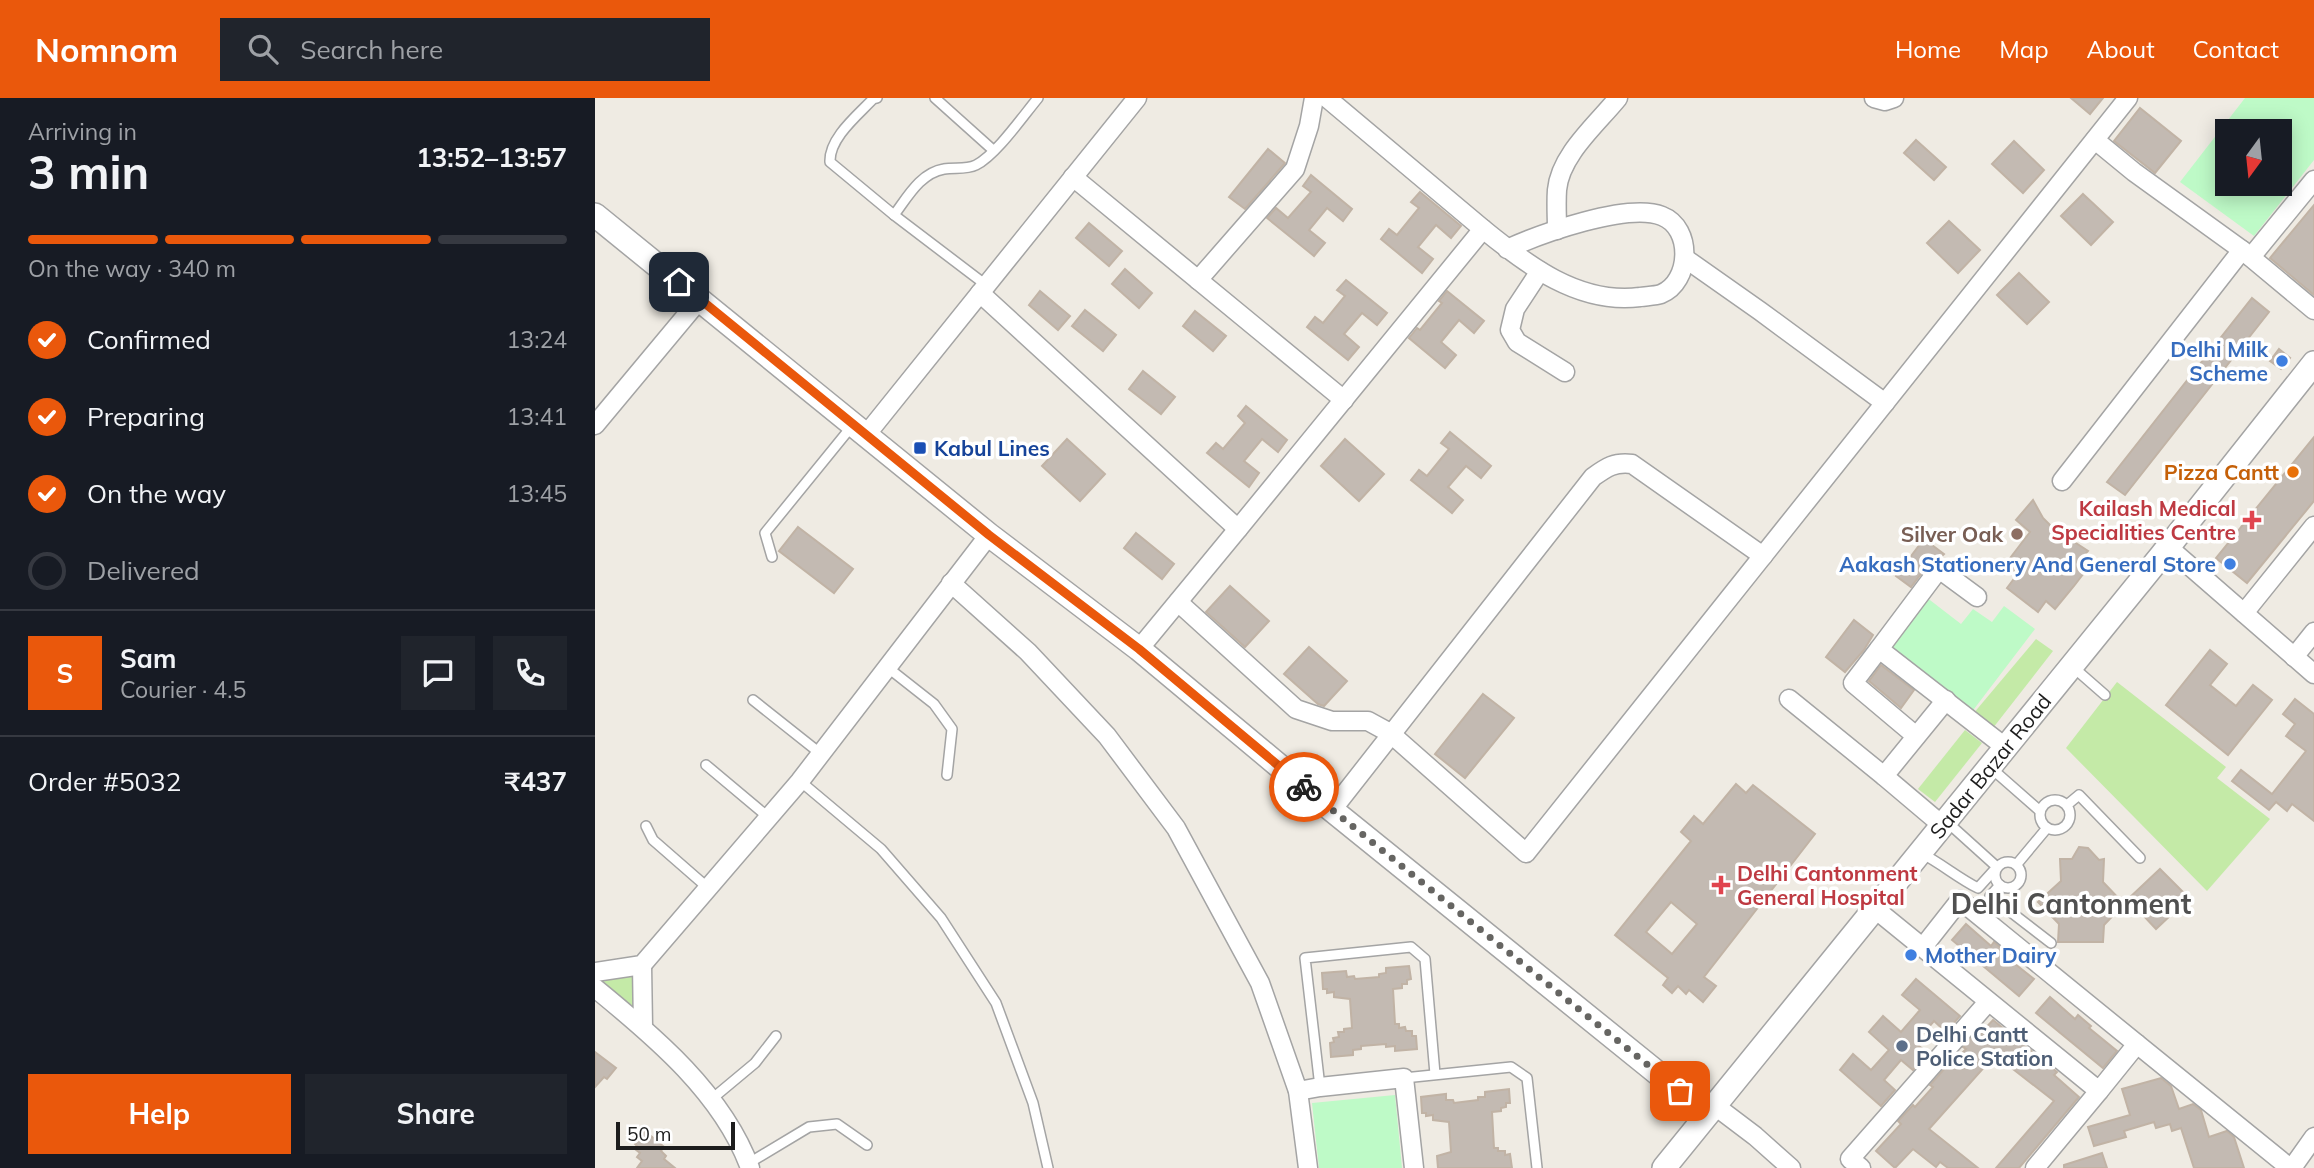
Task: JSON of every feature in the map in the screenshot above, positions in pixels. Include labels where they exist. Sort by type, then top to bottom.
[{"type":"street","points":[[859,430],[983,289],[1137,98]]},
{"type":"street","points":[[1198,280],[1295,169],[1309,126],[1314,98]]},
{"type":"street","points":[[1327,98],[1507,249],[1562,283],[1611,299],[1661,294],[1677,282],[1686,259],[1680,236],[1672,224],[1663,216],[1642,212],[1539,234],[1507,249]]},
{"type":"street","points":[[1557,230],[1557,188],[1561,173],[1571,154],[1618,98]]},
{"type":"street","points":[[1874,98],[1885,101],[1894,98]]},
{"type":"street","points":[[1178,602],[1296,709],[1332,721],[1368,721],[1391,733],[1526,853],[2128,98]]},
{"type":"street","points":[[2095,140],[2134,172],[2247,253],[2314,310]]},
{"type":"street","points":[[1073,177],[1344,400]]},
{"type":"street","points":[[2062,481],[2247,253],[2314,180]]},
{"type":"street","points":[[595,215],[989,535],[1139,649],[1332,810],[1697,1105],[1714,1105],[1791,1168]]},
{"type":"street","points":[[1139,649],[1483,229]]},
{"type":"street","points":[[1686,259],[1885,403]]},
{"type":"street","points":[[1540,271],[1515,309],[1510,330],[1517,342],[1565,372]]},
{"type":"street","points":[[983,289],[1238,529]]},
{"type":"street","points":[[595,425],[699,299]]},
{"type":"street","name":"Sadar Bazar Road","points":[[1664,1168],[2314,363]]},
{"type":"street","points":[[1332,810],[1593,477],[1607,467],[1618,462],[1632,464],[1763,556]]},
{"type":"street","points":[[2244,613],[2314,526]]},
{"type":"street","points":[[595,972],[642,965],[800,781],[989,535]]},
{"type":"street","points":[[2168,547],[2314,674]]},
{"type":"street","points":[[1916,736],[1853,683],[1939,569],[1977,597]]},
{"type":"street","points":[[951,583],[1028,652],[1107,736],[1177,828],[1260,983],[1298,1091],[1308,1168]]},
{"type":"street","points":[[2294,657],[2314,632]]},
{"type":"street","points":[[1879,649],[2005,747]]},
{"type":"street","points":[[1789,699],[1944,823]]},
{"type":"street","points":[[1884,776],[1946,700]]},
{"type":"street","points":[[1923,947],[1960,900],[2282,1165],[2314,1137]]},
{"type":"street","points":[[1874,908],[2099,1091]]},
{"type":"street","points":[[642,965],[643,1027]]},
{"type":"street","points":[[595,988],[643,1027],[713,1098],[749,1165]]},
{"type":"street","points":[[1861,1168],[1850,1159],[1989,1002]]},
{"type":"street","points":[[2035,1168],[2137,1044]]},
{"type":"street","points":[[1298,1091],[1404,1078],[1414,1168]]},
{"type":"lane","points":[[877,98],[873,99],[840,135],[830,153],[830,162],[983,289]]},
{"type":"lane","points":[[935,98],[993,150]]},
{"type":"lane","points":[[894,215],[918,183],[931,172],[975,166],[993,150],[1038,98]]},
{"type":"lane","points":[[772,557],[765,533],[859,430]]},
{"type":"lane","points":[[2072,666],[2105,695]]},
{"type":"lane","points":[[887,667],[935,704],[952,729],[947,775]]},
{"type":"lane","points":[[753,700],[821,754]]},
{"type":"lane","points":[[706,765],[768,817]]},
{"type":"lane","points":[[1989,767],[2040,811],[2041,820],[2047,828],[2061,830],[2068,824],[2071,814],[2067,806],[2059,800],[2050,800],[2040,811]]},
{"type":"lane","points":[[800,781],[881,849],[941,918],[996,1003],[1033,1103],[1048,1168]]},
{"type":"lane","points":[[2067,806],[2078,795],[2140,858]]},
{"type":"lane","points":[[1944,823],[1997,867]]},
{"type":"lane","points":[[646,827],[653,840],[708,888]]},
{"type":"lane","points":[[2017,864],[2047,828]]},
{"type":"lane","points":[[1920,853],[1937,862],[1958,879],[1990,896],[2051,943]]},
{"type":"lane","points":[[1978,888],[1997,867],[2008,861],[2017,864],[2021,873],[2019,882],[2011,888],[2000,885],[1995,879],[1997,867]]},
{"type":"lane","points":[[1990,896],[2000,885]]},
{"type":"lane","points":[[1320,1087],[1305,958],[1411,947],[1425,959],[1435,1074]]},
{"type":"lane","points":[[713,1098],[755,1063],[776,1036]]},
{"type":"lane","points":[[1404,1078],[1511,1067],[1527,1078],[1537,1168]]},
{"type":"lane","points":[[749,1165],[809,1127],[837,1124],[867,1145]]},
{"type":"green space","points":[[2245,98],[2314,98],[2314,160],[2293,187],[2293,119],[2229,119]]},
{"type":"green space","points":[[2215,137],[2215,196],[2286,196],[2254,236],[2180,182]]},
{"type":"green space","points":[[1926,597],[1961,624],[1973,609],[1992,622],[2004,606],[2035,629],[1971,713],[1886,649]]},
{"type":"green space","points":[[2036,639],[2053,651],[1993,728],[1973,714]]},
{"type":"green space","points":[[2117,682],[2226,767],[2217,778],[2270,819],[2207,891],[2066,748]]},
{"type":"green space","points":[[1965,730],[1982,743],[1935,802],[1918,789]]},
{"type":"green space","points":[[630,973],[636,977],[638,1010],[631,1010],[599,982],[600,977]]},
{"type":"green space","points":[[1395,1095],[1402,1168],[1319,1168],[1312,1103]]},
{"type":"building","points":[[2071,98],[2103,98],[2090,114]]},
{"type":"building","points":[[2140,108],[2181,141],[2155,173],[2114,141]]},
{"type":"building","points":[[1916,140],[1946,167],[1934,180],[1904,153]]},
{"type":"building","points":[[2014,141],[2044,170],[2023,193],[1992,164]]},
{"type":"building","points":[[1268,149],[1285,163],[1245,209],[1229,197]]},
{"type":"building","points":[[1311,175],[1352,209],[1343,221],[1327,208],[1309,230],[1325,243],[1314,256],[1267,218],[1276,208],[1288,218],[1311,192],[1303,186]]},
{"type":"building","points":[[1420,192],[1461,226],[1451,238],[1436,225],[1418,247],[1433,259],[1422,273],[1381,239],[1389,229],[1397,235],[1419,208],[1411,202]]},
{"type":"building","points":[[2083,194],[2113,222],[2091,245],[2061,216]]},
{"type":"building","points":[[2314,205],[2314,295],[2270,258]]},
{"type":"building","points":[[1949,221],[1980,250],[1958,273],[1927,243]]},
{"type":"building","points":[[1089,223],[1122,251],[1109,266],[1076,238]]},
{"type":"building","points":[[1125,269],[1152,293],[1139,308],[1112,284]]},
{"type":"building","points":[[2019,273],[2049,302],[2027,324],[1997,295]]},
{"type":"building","points":[[1346,280],[1387,313],[1377,325],[1362,313],[1344,334],[1359,347],[1348,360],[1307,327],[1315,317],[1323,323],[1345,296],[1337,290]]},
{"type":"building","points":[[1040,291],[1070,316],[1058,330],[1029,305]]},
{"type":"building","points":[[1447,291],[1484,321],[1474,333],[1459,320],[1441,342],[1456,355],[1445,368],[1409,338],[1417,328],[1420,330],[1442,303],[1439,301]]},
{"type":"building","points":[[2252,298],[2269,312],[2125,495],[2107,482]]},
{"type":"building","points":[[1085,310],[1116,335],[1103,351],[1072,326]]},
{"type":"building","points":[[1195,311],[1226,336],[1213,351],[1183,326]]},
{"type":"building","points":[[2279,349],[2290,358],[2281,369],[2270,361]]},
{"type":"building","points":[[1143,371],[1175,397],[1161,414],[1129,389]]},
{"type":"building","points":[[1246,406],[1287,440],[1278,452],[1262,439],[1244,461],[1259,473],[1249,487],[1207,453],[1216,443],[1223,449],[1245,423],[1238,416]]},
{"type":"building","points":[[1450,432],[1491,466],[1481,478],[1466,466],[1448,487],[1463,500],[1452,513],[1411,480],[1419,470],[1427,476],[1449,449],[1441,443]]},
{"type":"building","points":[[2314,437],[2314,501],[2247,583],[2216,558]]},
{"type":"building","points":[[1067,439],[1105,474],[1080,501],[1042,466]]},
{"type":"building","points":[[1345,439],[1384,474],[1359,501],[1321,466]]},
{"type":"building","points":[[2033,500],[2043,518],[2053,528],[2088,551],[2078,562],[2087,569],[2074,586],[2055,609],[2046,601],[2038,612],[2007,588],[2016,576],[2004,566],[2030,532],[2016,520]]},
{"type":"building","points":[[798,527],[853,569],[834,593],[779,551]]},
{"type":"building","points":[[1136,533],[1174,564],[1162,579],[1124,548]]},
{"type":"building","points":[[1924,539],[1944,554],[1930,562],[1911,587],[1896,576]]},
{"type":"building","points":[[1230,586],[1269,621],[1245,647],[1206,612]]},
{"type":"building","points":[[1854,620],[1873,635],[1845,672],[1826,657]]},
{"type":"building","points":[[1309,647],[1347,681],[1324,706],[1318,704],[1284,674]]},
{"type":"building","points":[[2210,650],[2227,664],[2210,685],[2236,706],[2253,685],[2272,700],[2228,755],[2166,705]]},
{"type":"building","points":[[1881,665],[1914,690],[1901,708],[1869,681]]},
{"type":"building","points":[[1483,694],[1514,718],[1465,778],[1435,754]]},
{"type":"building","points":[[2295,699],[2314,714],[2314,821],[2292,804],[2287,811],[2276,802],[2269,810],[2232,781],[2241,770],[2272,794],[2306,751],[2286,736],[2295,724],[2283,714]]},
{"type":"building","points":[[1736,784],[1746,793],[1753,785],[1815,834],[1704,977],[1716,986],[1703,1002],[1689,990],[1686,994],[1678,986],[1672,993],[1663,985],[1668,978],[1615,935],[1691,841],[1681,832],[1694,816],[1703,824]],"holes":[[[1671,902],[1697,924],[1672,954],[1646,932]]]},
{"type":"building","points":[[2079,847],[2088,848],[2099,860],[2104,859],[2103,882],[2124,904],[2104,925],[2103,942],[2058,942],[2059,924],[2038,902],[2061,881],[2060,859],[2072,859]]},
{"type":"building","points":[[2160,869],[2189,898],[2156,929],[2128,899]]},
{"type":"building","points":[[1966,924],[1991,946],[1994,942],[2007,953],[2005,956],[2034,979],[2019,996],[1952,940]]},
{"type":"building","points":[[1409,966],[1411,979],[1407,980],[1407,984],[1402,984],[1402,988],[1393,989],[1395,1024],[1399,1024],[1399,1028],[1405,1027],[1406,1031],[1412,1031],[1412,1036],[1416,1036],[1417,1049],[1395,1051],[1395,1046],[1386,1047],[1386,1044],[1361,1046],[1361,1049],[1353,1050],[1353,1055],[1331,1057],[1330,1043],[1334,1042],[1333,1038],[1339,1037],[1338,1032],[1352,1028],[1350,999],[1334,997],[1334,992],[1327,993],[1327,989],[1323,989],[1322,973],[1346,971],[1347,977],[1354,976],[1355,979],[1379,977],[1379,974],[1386,973],[1386,968]]},
{"type":"building","name":"Delhi Cantt Police Station","points":[[1916,979],[1960,1016],[1946,1032],[1934,1021],[1915,1043],[1928,1053],[1913,1070],[1901,1060],[1884,1080],[1895,1090],[1881,1106],[1840,1070],[1853,1054],[1871,1070],[1889,1050],[1869,1032],[1883,1016],[1901,1032],[1920,1010],[1902,995]]},
{"type":"building","points":[[2050,997],[2075,1019],[2078,1015],[2117,1051],[2103,1068],[2036,1013]]},
{"type":"building","points":[[1993,1020],[2057,1072],[2054,1075],[2079,1097],[2019,1168],[1996,1168],[2054,1101],[1995,1055],[1929,1129],[1978,1168],[1948,1168],[1940,1162],[1936,1167],[1913,1149],[1895,1168],[1876,1151],[1901,1124],[1898,1121],[1913,1105],[1915,1107],[1933,1087],[1930,1085],[1966,1049],[1963,1047],[1977,1031],[1980,1034]]},
{"type":"building","points":[[595,1052],[616,1068],[607,1079],[604,1077],[595,1087]]},
{"type":"building","points":[[2161,1078],[2171,1086],[2179,1109],[2193,1104],[2201,1110],[2209,1137],[2227,1131],[2234,1137],[2244,1168],[2194,1168],[2181,1128],[2172,1131],[2170,1124],[2156,1128],[2154,1122],[2124,1131],[2126,1137],[2094,1146],[2088,1127],[2130,1115],[2122,1089]]},
{"type":"building","points":[[1509,1089],[1510,1103],[1506,1103],[1506,1107],[1501,1108],[1501,1111],[1492,1112],[1494,1148],[1505,1151],[1505,1155],[1510,1154],[1512,1168],[1438,1168],[1437,1156],[1451,1152],[1449,1122],[1433,1120],[1433,1115],[1426,1116],[1426,1113],[1422,1113],[1421,1097],[1446,1094],[1446,1100],[1453,1100],[1454,1103],[1478,1100],[1478,1097],[1485,1097],[1485,1092]]},
{"type":"building","points":[[645,1131],[664,1147],[661,1151],[666,1156],[664,1159],[675,1168],[637,1168],[642,1161],[637,1157],[640,1153],[635,1149],[635,1144]]},
{"type":"building","points":[[2102,1153],[2107,1168],[2064,1168],[2064,1165]]},
{"type":"way so far","points":[[1304,787],[1680,1091]]},
{"type":"place","name":"Delhi Milk Scheme","points":[[2282,361]]},
{"type":"place","name":"Kabul Lines","points":[[920,448]]},
{"type":"place","name":"Pizza Cantt","points":[[2293,472]]},
{"type":"place","name":"Kailash Medical Specialities Centre","points":[[2252,520]]},
{"type":"place","name":"Silver Oak","points":[[2017,534]]},
{"type":"place","name":"Aakash Stationery And General Store","points":[[2230,564]]},
{"type":"place","name":"Delhi Cantonment General Hospital","points":[[1721,885]]},
{"type":"place","name":"Mother Dairy","points":[[1911,955]]},
{"type":"place","name":"Delhi Cantt Police Station","points":[[1902,1046]]},
{"type":"district","name":"Delhi Cantonment","points":[[2071,903]]},
{"type":"route","points":[[679,282],[989,535],[1139,649],[1304,787]]}]
